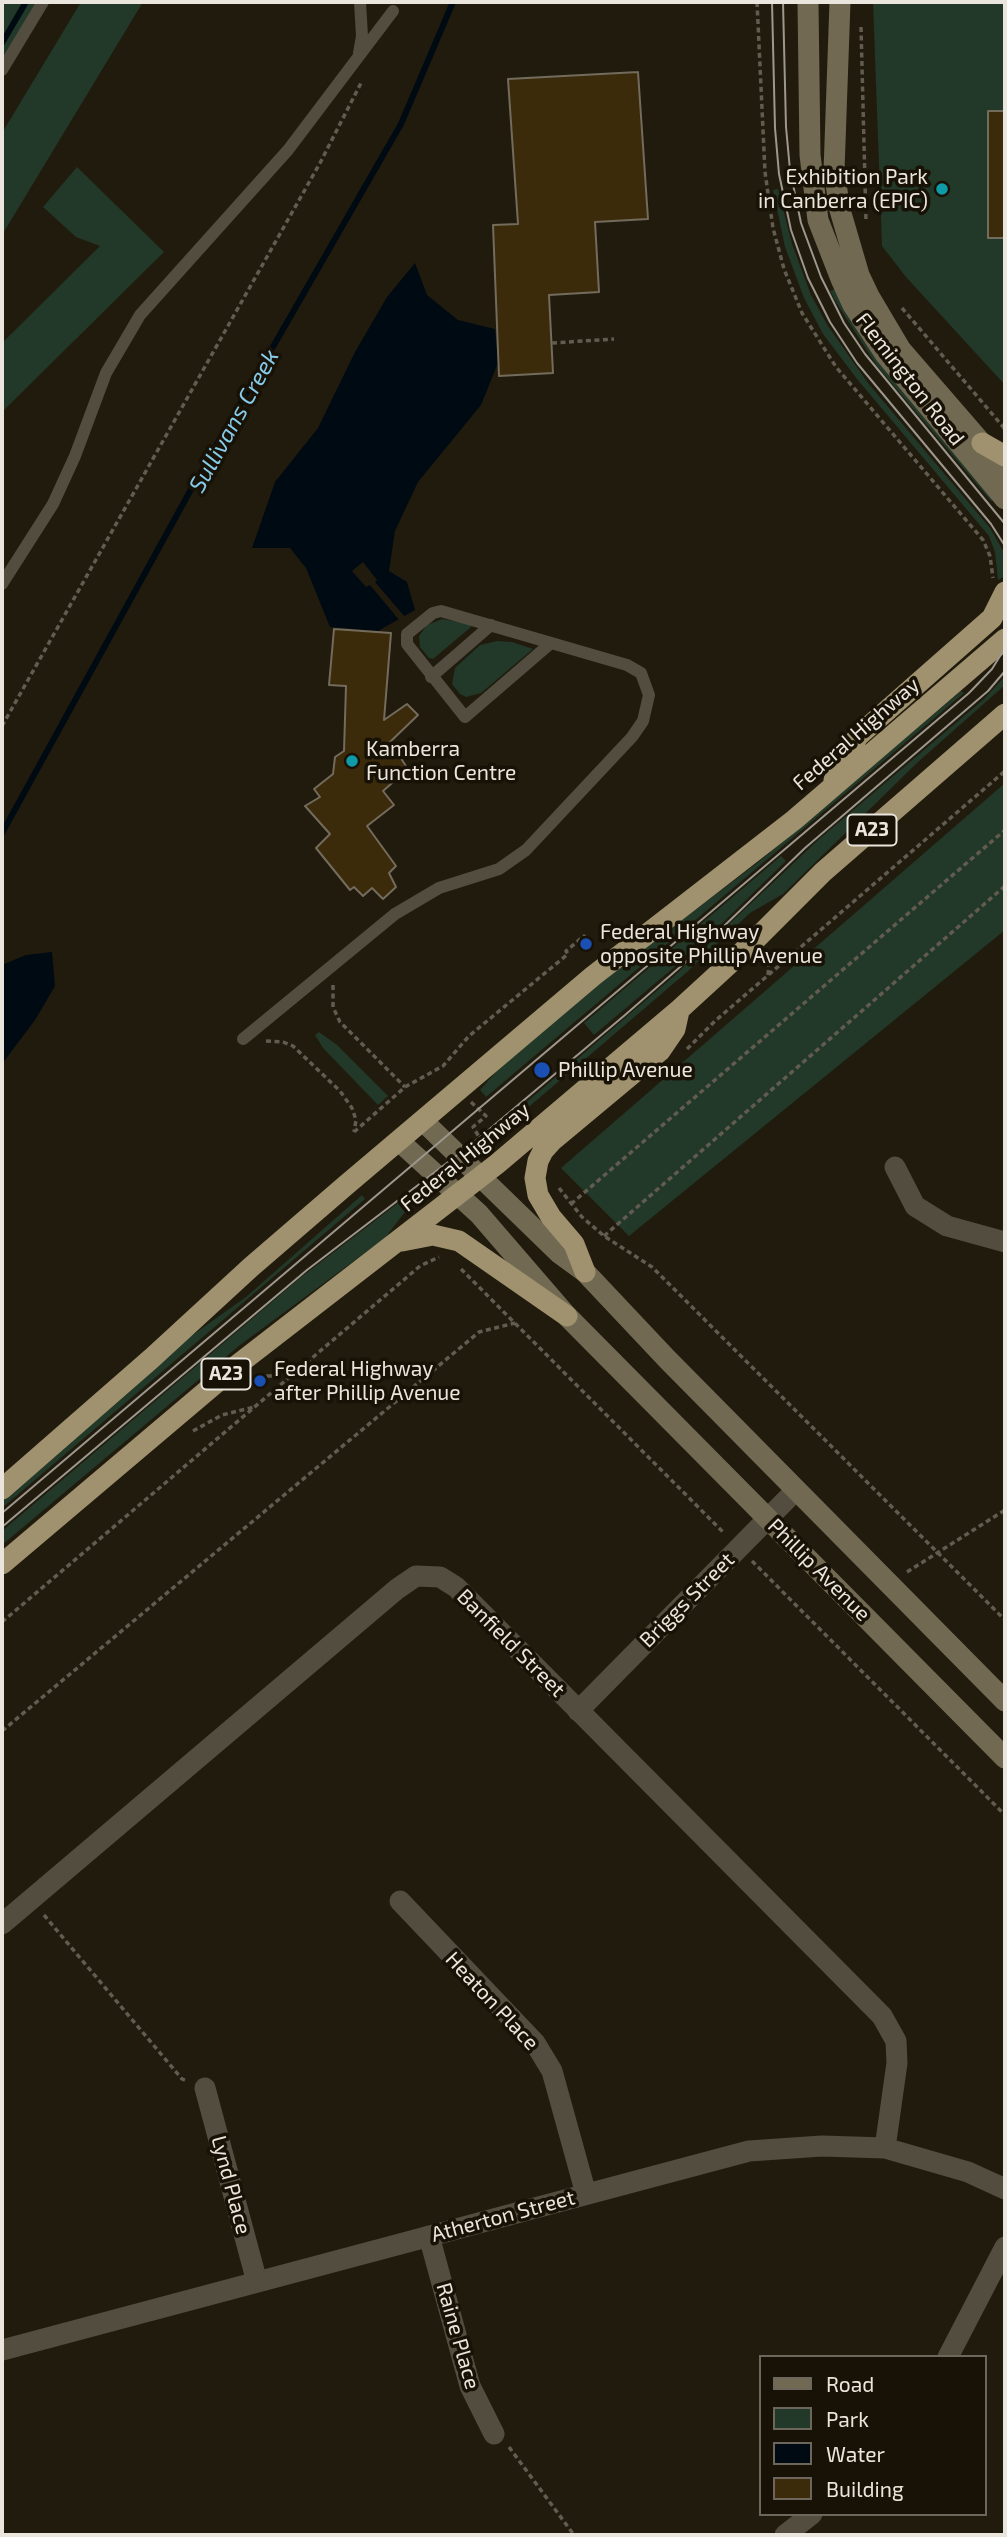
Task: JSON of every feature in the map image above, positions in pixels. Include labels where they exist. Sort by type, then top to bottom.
[{"type":"highway","points":[[982,443],[1005,456]]},
{"type":"highway","points":[[828,791],[858,736],[992,618],[1005,592]]},
{"type":"highway","name":"Federal Highway","points":[[2,1489],[152,1359],[251,1266],[593,976],[713,885],[828,791],[1005,639]]},
{"type":"highway","name":"Federal Highway","points":[[2,1564],[236,1366],[481,1178],[680,1009],[824,872],[1005,714]]},
{"type":"highway","points":[[585,1272],[573,1244],[538,1195],[535,1178],[538,1161],[552,1142],[660,1051],[674,1029],[680,1009]]},
{"type":"highway","points":[[399,1242],[433,1235],[459,1241],[567,1316]]},
{"type":"main road","name":"Flemington Road","points":[[808,2],[810,155],[818,220],[841,279],[853,305],[885,354],[1005,499]]},
{"type":"main road","name":"Flemington Road","points":[[840,2],[834,171],[840,210],[859,275],[901,350],[1005,470]]},
{"type":"main road","name":"Phillip Avenue","points":[[424,1121],[559,1253],[585,1272],[617,1308],[1005,1701]]},
{"type":"main road","name":"Phillip Avenue","points":[[399,1141],[480,1214],[567,1316],[1005,1758]]},
{"type":"street","points":[[895,1167],[915,1206],[947,1226],[1005,1242]]},
{"type":"street","name":"Briggs Street","points":[[578,1711],[796,1490]]},
{"type":"street","name":"Banfield Street","points":[[2,1924],[387,1598],[416,1576],[440,1577],[456,1587],[882,2016],[896,2041],[897,2063],[885,2148]]},
{"type":"street","name":"Heaton Place","points":[[400,1901],[535,2043],[552,2071],[586,2194]]},
{"type":"street","name":"Lynd Place","points":[[205,2088],[257,2282]]},
{"type":"street","name":"Atherton Street","points":[[2,2350],[749,2151],[822,2146],[885,2148],[968,2172],[1005,2189]]},
{"type":"street","name":"Raine Place","points":[[429,2236],[470,2386],[494,2434]]},
{"type":"street","points":[[949,2355],[1005,2247]]},
{"type":"street","points":[[785,2535],[809,2516]]},
{"type":"lane","points":[[2,71],[43,2]]},
{"type":"lane","points":[[358,58],[362,36],[360,2]]},
{"type":"lane","points":[[2,583],[53,504],[75,456],[106,373],[140,315],[258,185],[393,11]]},
{"type":"lane","points":[[243,1038],[395,914],[439,888],[499,869],[526,850],[632,737],[643,722],[649,695],[641,673],[627,665],[441,611],[433,613],[407,634],[407,643],[464,717],[551,643]]},
{"type":"lane","points":[[432,677],[491,625]]},
{"type":"path","points":[[861,15],[866,221],[869,234]]},
{"type":"path","points":[[2,726],[320,163],[364,76]]},
{"type":"path","points":[[893,299],[1005,429]]},
{"type":"path","points":[[552,343],[614,339]]},
{"type":"path","points":[[686,1051],[715,1021],[1005,771]]},
{"type":"path","points":[[571,1203],[1005,830]]},
{"type":"path","points":[[604,1236],[1005,886]]},
{"type":"path","points":[[257,1043],[269,1041],[293,1046],[340,1091],[352,1108],[354,1132],[405,1087],[443,1066],[469,1036],[568,954],[566,951],[584,936],[589,941]]},
{"type":"path","points":[[334,982],[333,1007],[340,1022],[405,1087]]},
{"type":"path","points":[[554,1181],[582,1217],[604,1236],[652,1266],[1005,1620]]},
{"type":"path","points":[[2,1622],[420,1266],[447,1255]]},
{"type":"path","points":[[2,1731],[479,1332],[515,1323]]},
{"type":"path","points":[[260,1381],[267,1376],[276,1376],[290,1367],[298,1369]]},
{"type":"path","points":[[186,1434],[222,1415],[256,1406]]},
{"type":"path","points":[[891,1585],[938,1551],[1005,1510]]},
{"type":"path","points":[[31,1899],[182,2079],[205,2088]]},
{"type":"path","points":[[494,2434],[515,2452],[527,2474],[573,2535]]},
{"type":"green space","points":[[2,2],[38,2],[2,62]]},
{"type":"green space","points":[[81,2],[143,2],[2,235],[2,133]]},
{"type":"green space","name":"Exhibition Park in Canberra (EPIC)","points":[[873,2],[1005,2],[1005,385],[906,277],[882,246]]},
{"type":"green space","points":[[77,167],[164,252],[2,412],[2,343],[100,246],[76,237],[43,207]]},
{"type":"green space","points":[[778,189],[792,244],[811,295],[828,326],[868,383],[990,528],[1005,554],[1005,576],[998,580],[995,552],[989,536],[857,379],[823,334],[804,298],[785,247],[773,190]]},
{"type":"green space","points":[[835,289],[996,496],[991,501],[877,366],[830,291]]},
{"type":"green space","points":[[442,619],[471,624],[471,627],[433,659],[429,658],[420,647],[419,636],[427,625]]},
{"type":"green space","points":[[497,641],[512,642],[533,649],[481,693],[466,697],[460,694],[452,684],[455,668],[480,645]]},
{"type":"green space","points":[[1005,676],[1005,685],[918,762],[783,894],[750,913],[687,972],[505,1127],[502,1123],[673,977],[818,840],[984,699]]},
{"type":"green space","points":[[961,691],[964,693],[486,1097],[480,1090],[502,1065],[599,983],[761,860]]},
{"type":"green space","points":[[1005,783],[1005,930],[629,1236],[561,1168]]},
{"type":"green space","points":[[781,856],[786,861],[697,948],[594,1035],[584,1023]]},
{"type":"green space","points":[[319,1032],[337,1045],[388,1096],[378,1105],[323,1048],[315,1035]]},
{"type":"green space","points":[[362,1195],[365,1199],[2,1508],[2,1501],[184,1341],[246,1297]]},
{"type":"green space","points":[[398,1203],[405,1212],[385,1238],[240,1345],[2,1545],[2,1531],[300,1278]]},
{"type":"water","points":[[415,263],[427,295],[458,320],[495,329],[498,363],[481,405],[418,482],[395,531],[389,571],[407,582],[415,610],[378,631],[330,627],[306,568],[290,548],[252,548],[275,482],[318,428],[355,352],[387,297]]},
{"type":"water","points":[[52,952],[55,986],[35,1020],[2,1064],[2,965],[26,955]]},
{"type":"pier","points":[[363,562],[377,580],[375,582],[405,617],[400,621],[370,585],[366,587],[352,571]]},
{"type":"building","points":[[638,72],[648,219],[595,222],[599,292],[549,295],[553,373],[499,376],[493,225],[518,224],[508,79]]},
{"type":"building","points":[[988,111],[1005,111],[1005,238],[988,238]]},
{"type":"building","name":"Kamberra Function Centre","points":[[334,629],[391,633],[384,720],[407,704],[418,715],[390,742],[408,769],[383,791],[394,805],[367,826],[396,866],[389,873],[396,887],[383,899],[372,888],[363,896],[354,887],[350,890],[316,848],[330,834],[305,806],[320,797],[314,789],[333,774],[335,757],[344,751],[346,686],[329,685]]},
{"type":"waterway","points":[[2,43],[26,2]]},
{"type":"waterway","name":"Sullivans Creek","points":[[2,833],[189,493],[401,124],[453,2]]},
{"type":"tram line","points":[[772,2],[775,128],[779,174],[791,230],[808,278],[830,322],[857,363],[991,524],[1005,546]]},
{"type":"tram line","points":[[783,2],[786,127],[790,170],[801,223],[821,277],[844,323],[865,354],[1005,524]]},
{"type":"tram line","points":[[2,1513],[969,693],[992,669],[1005,648]]},
{"type":"tram line","points":[[2,1527],[307,1270],[473,1143],[625,1015],[695,954],[805,848],[988,691],[1005,671]]},
{"type":"place","name":"Exhibition Park in Canberra (EPIC)","points":[[942,189]]},
{"type":"place","name":"Kamberra Function Centre","points":[[352,761]]},
{"type":"place","name":"Federal Highway opposite Phillip Avenue","points":[[586,944]]},
{"type":"place","name":"Phillip Avenue","points":[[542,1070]]},
{"type":"place","name":"Federal Highway after Phillip Avenue","points":[[260,1381]]}]
